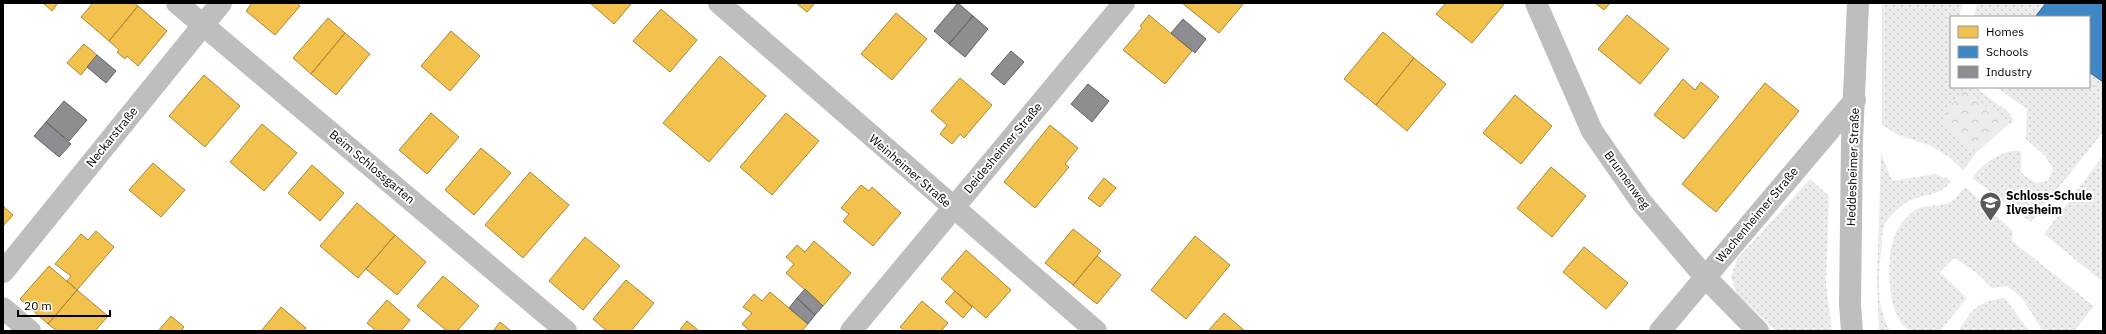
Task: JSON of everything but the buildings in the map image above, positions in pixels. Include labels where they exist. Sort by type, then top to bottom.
[{"type":"street","name":"Beim Schlossgarten","points":[[177,3],[566,331]]},
{"type":"street","name":"Neckarstraße","points":[[3,272],[221,3]]},
{"type":"street","name":"Deidesheimer Straße","points":[[851,331],[1124,3]]},
{"type":"street","name":"Brunnenweg","points":[[1536,3],[1592,131],[1642,203],[1705,277],[1758,331]]},
{"type":"street","name":"Heddesheimer Straße","points":[[1852,331],[1850,305],[1852,141],[1855,100],[1858,3]]},
{"type":"street","name":"Weinheimer Straße","points":[[725,5],[953,208],[1096,331]]},
{"type":"street","name":"Wachenheimer Straße","points":[[1660,331],[1855,100]]},
{"type":"street","points":[[3,308],[30,331]]},
{"type":"green space","points":[[1882,3],[1963,3],[1959,16],[1950,16],[1950,88],[1978,88],[1986,96],[2008,111],[2014,121],[2009,124],[1965,90],[1942,125],[1977,152],[1963,170],[1949,157],[1931,146],[1898,135],[1882,125]]},
{"type":"green space","points":[[1977,3],[2046,3],[2036,16],[1974,16]]},
{"type":"green space","points":[[2090,73],[2103,82],[2103,132],[2031,222],[1972,178],[1981,167],[1994,158],[2007,152],[2021,151],[2021,173],[2036,183],[2048,181],[2053,169],[2045,156],[2026,139],[2027,109],[1997,88],[2090,88]]},
{"type":"green space","points":[[1965,90],[2009,124],[1977,152],[1942,125],[1950,106]]},
{"type":"green space","points":[[1881,153],[1892,181],[1935,174],[1951,180],[1943,189],[1904,204],[1891,215],[1884,225],[1879,267],[1879,289],[1882,310],[1890,331],[1879,331],[1877,281]]},
{"type":"green space","points":[[2103,156],[2103,282],[2044,234]]},
{"type":"green space","points":[[1810,179],[1829,196],[1826,284],[1832,331],[1776,331],[1737,294],[1731,277],[1737,259]]},
{"type":"green space","points":[[1965,187],[2013,231],[2012,241],[2094,306],[2074,331],[2043,331],[2021,297],[2007,286],[1992,288],[1977,273],[1954,258],[1940,272],[1967,298],[1940,331],[1911,331],[1903,325],[1897,316],[1893,305],[1889,278],[1890,253],[1892,243],[1898,229],[1913,212],[1924,207],[1946,204],[1952,201]]},
{"type":"green space","points":[[2005,298],[2029,331],[1959,331],[1972,311],[1977,307],[1989,301]]},
{"type":"place","name":"Schloss-Schule Ilvesheim","points":[[1990,222]]}]
